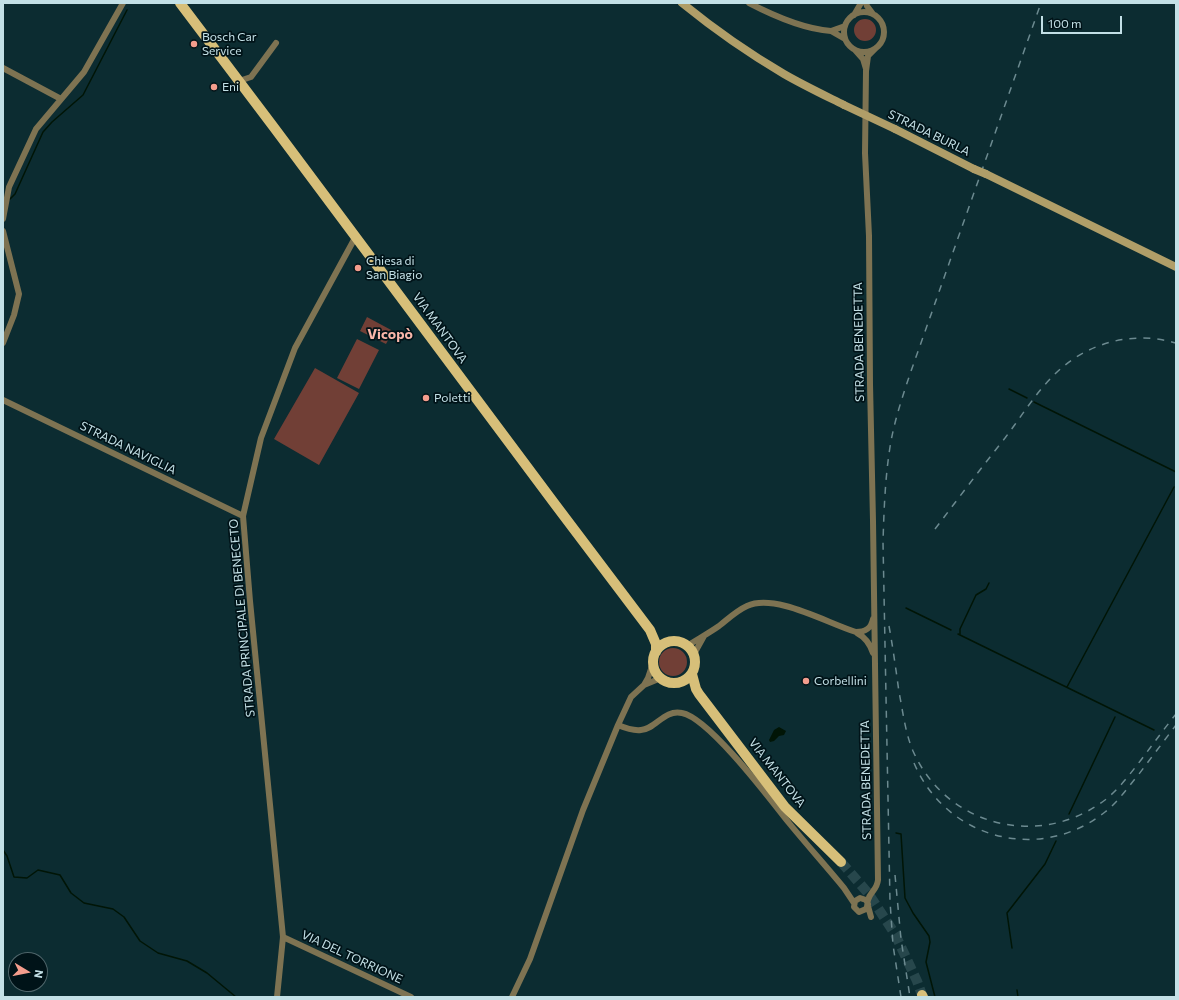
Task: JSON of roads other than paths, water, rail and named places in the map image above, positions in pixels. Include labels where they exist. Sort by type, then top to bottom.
[{"type":"main road","name":"VIA MANTOVA","points":[[180,3],[650,630],[656,644],[656,652],[653,663]]},
{"type":"main road","name":"STRADA BURLA","points":[[682,3],[728,38],[791,78],[1176,268]]},
{"type":"main road","name":"VIA MANTOVA","points":[[650,630],[659,637],[670,642],[676,641],[691,650],[696,663],[692,674],[699,694],[785,807],[841,862]]},
{"type":"main road","points":[[656,652],[665,644],[670,642]]},
{"type":"main road","points":[[653,663],[654,669],[661,678]]},
{"type":"main road","points":[[680,683],[688,679],[692,674]]},
{"type":"main road","name":"VIA MANTOVA","points":[[661,678],[670,683],[680,683],[693,689],[699,694]]},
{"type":"street","points":[[3,219],[9,187],[36,129],[84,72],[122,3]]},
{"type":"street","points":[[749,3],[764,11],[798,24],[822,31],[831,31],[845,26]]},
{"type":"street","points":[[845,39],[845,26],[861,3]]},
{"type":"street","name":"STRADA BENEDETTA","points":[[618,725],[634,730],[642,730],[651,727],[662,718],[676,712],[682,713],[702,724],[736,758],[844,888],[853,895],[861,905],[876,889],[878,880],[874,661],[875,614],[870,384],[869,236],[865,153],[866,71],[868,56],[881,41],[883,28],[878,18],[873,14],[866,3]]},
{"type":"street","points":[[854,14],[860,12],[873,14]]},
{"type":"street","name":"STRADA BENEDETTA","points":[[831,31],[845,39],[863,59],[866,71]]},
{"type":"street","points":[[239,81],[252,77],[276,43]]},
{"type":"street","points":[[855,50],[866,52],[876,48]]},
{"type":"street","points":[[3,68],[61,99]]},
{"type":"street","points":[[3,231],[19,294],[14,315],[3,343]]},
{"type":"street","name":"STRADA PRINCIPALE DI BENECETO","points":[[277,997],[283,937],[250,609],[243,516],[261,438],[295,348],[356,236]]},
{"type":"street","name":"STRADA NAVIGLIA","points":[[3,400],[243,516]]},
{"type":"street","points":[[691,650],[704,636],[739,610],[760,603],[786,606],[856,632],[867,641]]},
{"type":"street","name":"STRADA BENEDETTA","points":[[874,661],[871,647],[866,636],[867,630],[872,624],[875,614]]},
{"type":"street","points":[[856,632],[867,630]]},
{"type":"street","name":"STRADA BENEDETTA","points":[[867,630],[872,635],[874,644]]},
{"type":"street","points":[[691,650],[704,636]]},
{"type":"street","points":[[644,685],[653,663]]},
{"type":"street","points":[[512,997],[530,959],[583,810],[631,697],[644,685],[661,678]]},
{"type":"street","name":"VIA DEL TORRIONE","points":[[283,937],[411,997]]},
{"type":"waterway","points":[[10,199],[15,194],[43,132],[52,122],[83,95],[127,10]]},
{"type":"waterway","points":[[1009,389],[1027,398]]},
{"type":"waterway","points":[[1034,402],[1176,472]]},
{"type":"waterway","points":[[1067,687],[1174,487]]},
{"type":"waterway","points":[[960,634],[960,629],[976,595],[986,589],[989,583]]},
{"type":"waterway","points":[[906,608],[951,630]]},
{"type":"waterway","points":[[958,634],[1154,730]]},
{"type":"waterway","points":[[1069,814],[1115,717]]},
{"type":"waterway","points":[[896,833],[901,834],[905,898],[913,913],[929,936],[930,942],[926,962],[935,997]]},
{"type":"waterway","points":[[1012,948],[1007,913],[1045,864],[1056,841]]},
{"type":"waterway","points":[[3,850],[7,856],[14,877],[27,878],[38,870],[60,875],[71,893],[84,903],[113,909],[124,917],[140,941],[158,953],[187,961],[207,973],[236,997]]},
{"type":"waterway","points":[[1017,990],[1018,997]]},
{"type":"tunnel","points":[[841,862],[868,893],[895,934],[922,995]]},
{"type":"railway","points":[[901,997],[893,945],[890,901],[883,542],[888,459],[896,419],[910,374],[1041,3]]},
{"type":"railway","points":[[935,529],[1040,390],[1066,365],[1080,355],[1110,342],[1143,338],[1159,339],[1176,343]]},
{"type":"railway","points":[[889,626],[904,722],[913,751],[928,777],[948,797],[971,813],[997,822],[1024,826],[1052,824],[1079,815],[1105,800],[1128,776],[1176,714]]},
{"type":"railway","points":[[914,763],[929,789],[948,810],[971,826],[997,836],[1024,839],[1052,837],[1079,828],[1110,808],[1139,774],[1176,725]]},
{"type":"railway","points":[[895,875],[901,939],[910,997]]},
{"type":"place","name":"Bosch Car Service","points":[[194,44]]},
{"type":"place","name":"Eni","points":[[214,87]]},
{"type":"place","name":"Chiesa di San Biagio","points":[[358,268]]},
{"type":"place","name":"Poletti","points":[[426,398]]},
{"type":"place","name":"Corbellini","points":[[806,681]]},
{"type":"district","name":"Vicopò","points":[[390,334]]}]
